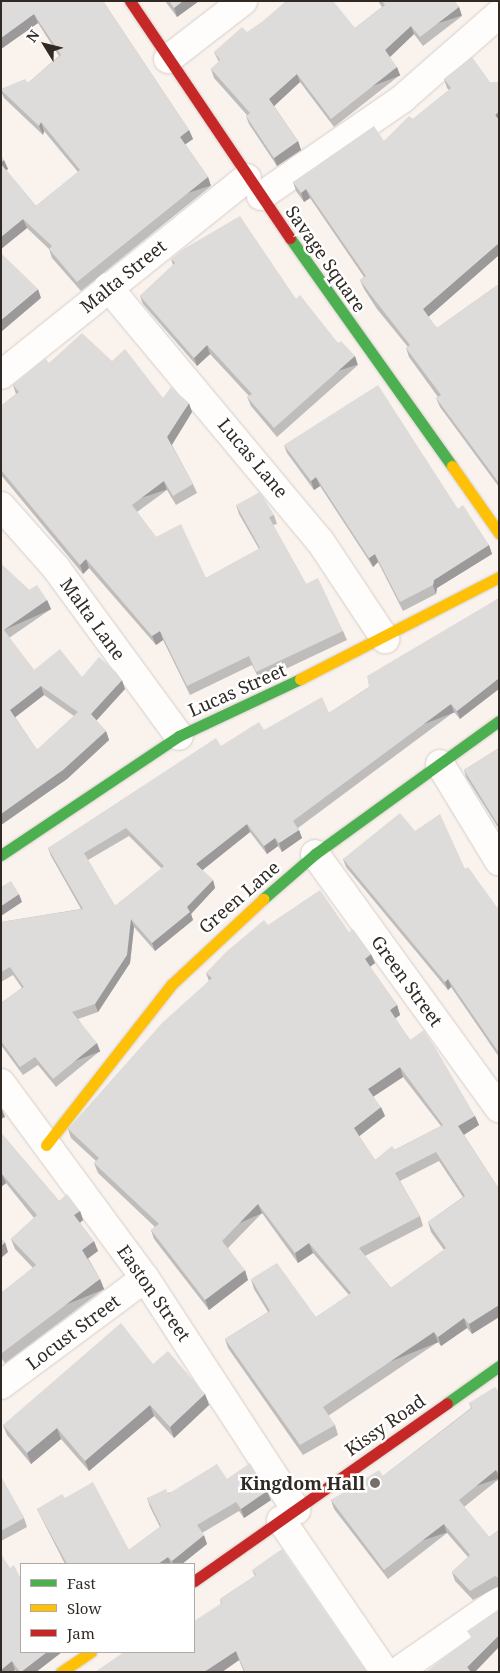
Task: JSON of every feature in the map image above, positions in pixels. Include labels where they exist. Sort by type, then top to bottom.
[{"type":"street","name":"Savage Square","points":[[130,1],[254,187],[499,533]]},
{"type":"street","points":[[168,59],[243,1]]},
{"type":"street","points":[[487,1],[499,14]]},
{"type":"street","name":"Malta Street","points":[[1,375],[108,287],[254,187],[402,99],[499,14]]},
{"type":"street","name":"Lucas Lane","points":[[108,287],[320,541],[385,640]]},
{"type":"street","name":"Malta Lane","points":[[1,506],[56,568],[179,736]]},
{"type":"street","name":"Lucas Street","points":[[1,855],[179,736],[385,640],[499,577]]},
{"type":"street","name":"Green Lane","points":[[46,1145],[188,966],[315,854],[499,721]]},
{"type":"street","points":[[440,764],[499,860]]},
{"type":"street","name":"Green Street","points":[[315,854],[499,1108]]},
{"type":"street","name":"Easton Street","points":[[1,1083],[145,1278],[385,1672]]},
{"type":"street","name":"Locust Street","points":[[1,1385],[145,1278]]},
{"type":"street","name":"Kissy Road","points":[[195,1580],[499,1366]]},
{"type":"street","points":[[396,1672],[499,1601]]},
{"type":"street","points":[[61,1672],[90,1653]]},
{"type":"building","points":[[1,1],[103,1],[189,130],[180,137],[208,177],[77,282],[49,249],[52,246],[23,219],[1,237],[1,164],[36,206],[80,170],[41,122],[39,126],[1,90],[25,79],[28,83],[61,55],[34,14],[1,38]]},
{"type":"building","points":[[169,1],[183,1],[174,8]]},
{"type":"building","points":[[286,1],[333,1],[355,28],[385,5],[382,1],[454,1],[459,7],[420,37],[411,26],[385,50],[397,67],[331,119],[297,74],[269,99],[298,141],[274,158],[246,116],[250,113],[211,69],[220,60],[214,52],[242,27],[247,32]]},
{"type":"building","points":[[472,57],[490,82],[499,82],[499,111],[495,115],[499,120],[499,243],[423,309],[437,328],[499,284],[499,483],[436,398],[441,395],[406,348],[410,345],[360,280],[366,276],[306,189],[301,193],[293,182],[374,126],[384,141],[409,116],[413,119],[451,88],[444,79]]},
{"type":"building","points":[[240,216],[296,299],[300,295],[338,343],[341,341],[355,356],[274,428],[247,397],[252,394],[207,345],[194,358],[140,296],[175,263],[171,259],[182,250]]},
{"type":"building","points":[[1,253],[38,289],[1,320]]},
{"type":"building","points":[[82,333],[112,361],[125,349],[163,398],[171,387],[189,403],[167,437],[193,484],[173,496],[164,481],[132,505],[156,537],[181,524],[206,578],[260,548],[236,505],[260,492],[274,515],[269,517],[306,584],[318,578],[343,631],[256,672],[249,656],[187,686],[160,631],[152,636],[86,559],[80,565],[1,470],[1,406],[19,392],[13,385],[45,358],[49,363]]},
{"type":"building","points":[[378,385],[458,509],[463,505],[489,545],[434,580],[433,585],[400,602],[375,554],[369,558],[316,477],[311,481],[284,445]]},
{"type":"building","points":[[1,564],[29,590],[37,585],[47,600],[4,630],[34,670],[60,649],[82,677],[99,657],[122,680],[91,714],[106,731],[63,770],[1,814]],"holes":[[[41,686],[78,712],[37,750],[10,710]]]},
{"type":"building","points":[[499,598],[499,678],[457,711],[451,704],[293,821],[299,830],[279,843],[275,838],[264,846],[247,824],[196,864],[213,880],[187,907],[190,912],[152,943],[131,919],[127,955],[95,1004],[72,1012],[97,1043],[53,1079],[35,1057],[20,1067],[1,1041],[1,1003],[24,987],[10,967],[1,972],[1,922],[83,909],[48,848],[216,738],[221,746],[259,722],[264,730],[322,697],[329,713],[369,687],[367,676]],"holes":[[[126,828],[164,866],[115,906],[84,853]]]},
{"type":"building","points":[[499,748],[499,826],[464,770]]},
{"type":"building","points":[[400,813],[415,831],[440,814],[465,869],[468,867],[499,910],[499,1053],[448,979],[445,982],[343,859]]},
{"type":"building","points":[[11,881],[19,894],[1,906],[1,887]]},
{"type":"building","points":[[320,890],[349,932],[353,929],[371,954],[365,959],[397,1005],[390,1010],[410,1040],[424,1030],[436,1049],[475,1116],[458,1126],[499,1189],[499,1305],[469,1324],[464,1318],[438,1337],[434,1332],[323,1407],[335,1425],[300,1445],[225,1339],[270,1311],[251,1279],[277,1263],[316,1317],[351,1293],[309,1243],[295,1253],[258,1204],[222,1241],[245,1270],[205,1300],[151,1230],[159,1224],[94,1163],[99,1158],[68,1129],[162,1023],[212,978],[206,973],[226,952],[264,920],[268,925]],"holes":[[[400,1067],[443,1125],[395,1150],[392,1146],[375,1160],[354,1128],[381,1107],[368,1089]],[[436,1152],[465,1196],[428,1222],[446,1248],[391,1288],[359,1248],[420,1216],[395,1173]]]},
{"type":"building","points":[[1,1133],[59,1201],[67,1194],[80,1211],[74,1215],[94,1241],[82,1250],[100,1279],[2,1353],[1,1293],[36,1265],[11,1239],[37,1215],[1,1175]]},
{"type":"building","points":[[1,1238],[5,1242],[1,1246]]},
{"type":"building","points":[[121,1323],[153,1364],[168,1351],[205,1394],[170,1427],[150,1405],[85,1461],[57,1428],[27,1453],[3,1425]]},
{"type":"building","points":[[495,1387],[499,1392],[499,1473],[496,1470],[459,1500],[489,1537],[499,1530],[499,1578],[495,1576],[470,1591],[452,1572],[470,1555],[444,1524],[384,1570],[331,1500],[379,1470],[383,1476],[472,1408],[469,1403]]},
{"type":"building","points":[[250,1463],[267,1491],[241,1509],[236,1502],[197,1525],[204,1535],[172,1561],[168,1557],[159,1563],[66,1563],[37,1509],[62,1494],[65,1498],[93,1482],[129,1550],[161,1526],[147,1498],[166,1489],[168,1494],[217,1464],[227,1479]]},
{"type":"building","points":[[1,1477],[24,1518],[1,1531]]},
{"type":"building","points":[[282,1549],[367,1672],[245,1672],[236,1651],[204,1672],[95,1672],[123,1653],[195,1653],[195,1620],[222,1603],[220,1599],[256,1575],[252,1570]]},
{"type":"building","points":[[1,1554],[10,1568],[14,1565],[20,1577],[20,1653],[46,1653],[21,1672],[12,1661],[1,1670]]},
{"type":"building","points":[[499,1609],[499,1635],[467,1667],[471,1672],[427,1671],[471,1637],[467,1631]]},
{"type":"traffic: fast","points":[[290,238],[452,466]]},
{"type":"traffic: fast","points":[[1,855],[179,736],[300,679]]},
{"type":"traffic: fast","points":[[263,899],[315,854],[499,721]]},
{"type":"traffic: fast","points":[[447,1403],[499,1366]]},
{"type":"traffic: slow","points":[[452,466],[499,533]]},
{"type":"traffic: slow","points":[[300,679],[499,577]]},
{"type":"traffic: slow","points":[[46,1145],[172,984],[263,899]]},
{"type":"traffic: slow","points":[[61,1672],[90,1653]]},
{"type":"traffic: jam","points":[[130,1],[290,238]]},
{"type":"traffic: jam","points":[[195,1580],[447,1403]]},
{"type":"place","name":"Kingdom Hall","points":[[375,1483]]}]
